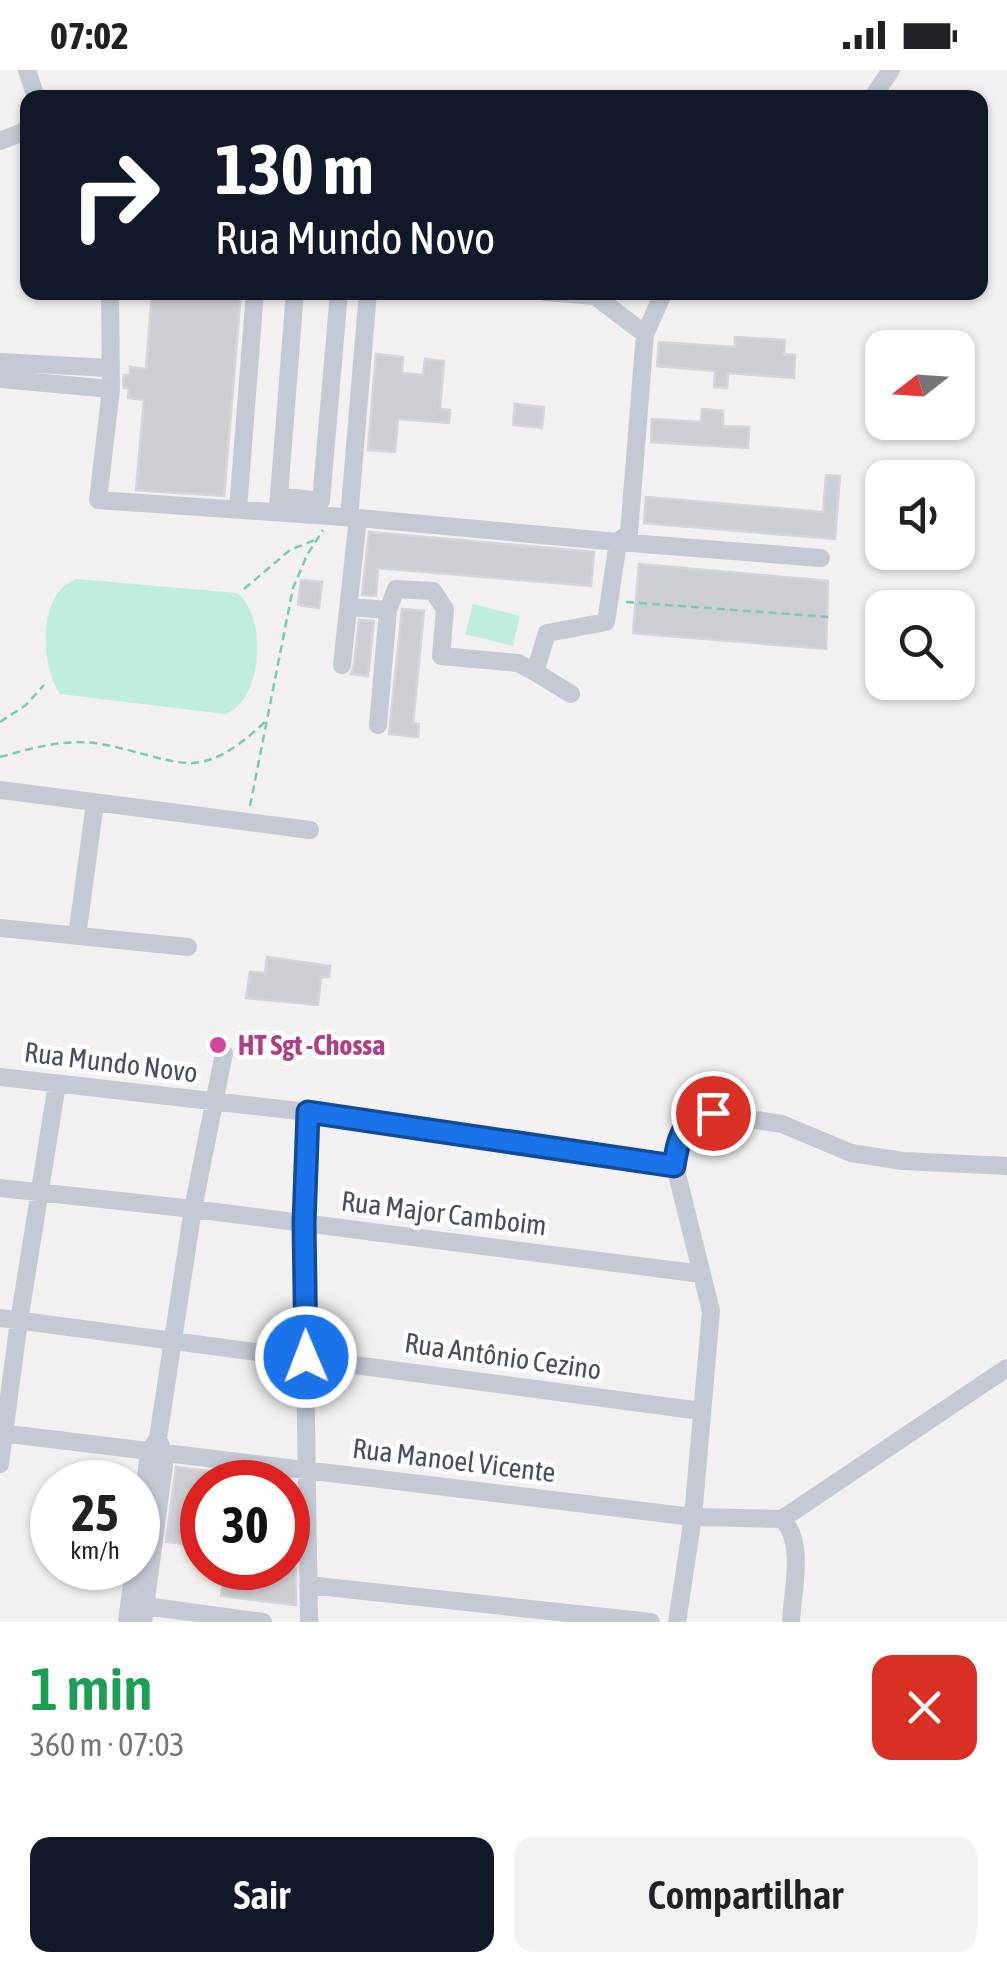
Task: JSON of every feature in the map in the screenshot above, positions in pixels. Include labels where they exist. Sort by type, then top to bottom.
[{"type":"street","points":[[110,300],[111,389],[98,500],[238,509],[321,501],[339,300]]},
{"type":"street","points":[[238,509],[254,300]]},
{"type":"street","points":[[278,505],[294,300]]},
{"type":"street","points":[[342,666],[350,607],[347,518],[367,300]]},
{"type":"street","points":[[600,300],[645,334]]},
{"type":"street","points":[[535,672],[547,633],[606,622],[618,542],[628,533],[645,334],[660,300]]},
{"type":"street","points":[[0,362],[109,368]]},
{"type":"street","points":[[0,380],[111,389]]},
{"type":"street","points":[[278,505],[347,518],[821,558]]},
{"type":"street","points":[[378,724],[388,610],[396,589],[433,591],[445,609],[441,656],[518,663],[571,694]]},
{"type":"street","points":[[350,607],[388,610]]},
{"type":"street","points":[[0,790],[310,830]]},
{"type":"street","points":[[78,936],[95,803]]},
{"type":"street","points":[[0,928],[188,948]]},
{"type":"street","points":[[156,1460],[193,1209],[224,1053]]},
{"type":"street","name":"Rua Mundo Novo","points":[[0,1077],[308,1112],[674,1166]]},
{"type":"street","points":[[0,1464],[10,1320],[41,1194],[57,1084]]},
{"type":"street","points":[[306,1460],[304,1223],[308,1112]]},
{"type":"street","points":[[677,1622],[693,1517],[710,1312],[674,1166],[682,1130],[694,1119],[713,1113],[782,1124],[851,1153],[903,1161],[1007,1166]]},
{"type":"street","name":"Rua Major Camboim","points":[[0,1188],[702,1274]]},
{"type":"street","name":"Rua Antônio Cezino","points":[[10,1320],[700,1411]]},
{"type":"street","points":[[790,1622],[795,1541],[782,1519],[1007,1368]]},
{"type":"street","name":"Rua Manoel Vicente","points":[[2,1434],[157,1448],[238,1460]]},
{"type":"street","name":"Rua Manoel Vicente","points":[[310,1470],[693,1517],[782,1519]]},
{"type":"street","points":[[310,1584],[651,1622]]},
{"type":"street","points":[[127,1622],[134,1590]]},
{"type":"street","points":[[308,1590],[309,1622]]},
{"type":"street","points":[[144,1614],[263,1622]]},
{"type":"path","points":[[244,589],[290,550],[316,540],[347,518]]},
{"type":"path","points":[[246,822],[293,588],[316,540]]},
{"type":"path","points":[[609,600],[829,616]]},
{"type":"path","points":[[0,722],[26,705],[44,685]]},
{"type":"path","points":[[0,757],[43,744],[79,742],[170,763],[200,764],[230,750],[267,720]]},
{"type":"green space","points":[[77,579],[237,593],[247,604],[257,638],[254,676],[238,706],[225,714],[60,694],[49,666],[46,630],[55,598],[64,586]]},
{"type":"green space","points":[[473,604],[520,616],[513,646],[465,634]]},
{"type":"building","points":[[151,300],[240,300],[224,496],[136,490],[144,400],[128,398],[129,389],[124,388],[123,381],[124,375],[130,375],[130,367],[146,369]]},
{"type":"building","points":[[735,337],[785,340],[784,354],[795,355],[794,378],[728,373],[727,388],[714,387],[715,371],[657,366],[659,342],[735,347]]},
{"type":"building","points":[[376,354],[403,357],[402,373],[423,375],[425,359],[444,361],[440,409],[450,410],[449,423],[398,419],[395,452],[368,450]]},
{"type":"building","points":[[515,404],[544,407],[542,428],[513,425]]},
{"type":"building","points":[[702,409],[723,411],[723,426],[749,427],[748,448],[651,442],[652,419],[701,422]]},
{"type":"building","points":[[826,475],[840,476],[835,539],[644,523],[646,497],[823,512]]},
{"type":"building","points":[[369,532],[594,552],[591,586],[378,568],[376,596],[362,595]]},
{"type":"building","points":[[639,564],[828,581],[826,649],[633,633]]},
{"type":"building","points":[[301,580],[322,582],[319,608],[298,605]]},
{"type":"building","points":[[402,609],[424,611],[413,723],[419,724],[418,737],[389,734]]},
{"type":"building","points":[[359,620],[374,621],[368,676],[351,674]]},
{"type":"building","points":[[267,957],[330,966],[329,977],[321,977],[318,1005],[246,998],[250,972],[265,973]]},
{"type":"building","points":[[176,1467],[180,1467],[180,1544],[166,1542]]},
{"type":"building","points":[[222,1590],[296,1590],[296,1605],[221,1596]]},
{"type":"place","name":"HT Sgt -Chossa","points":[[218,1045]]},
{"type":"route","points":[[306,1357],[304,1223],[308,1112],[674,1166],[682,1130],[703,1114],[713,1113]]}]
